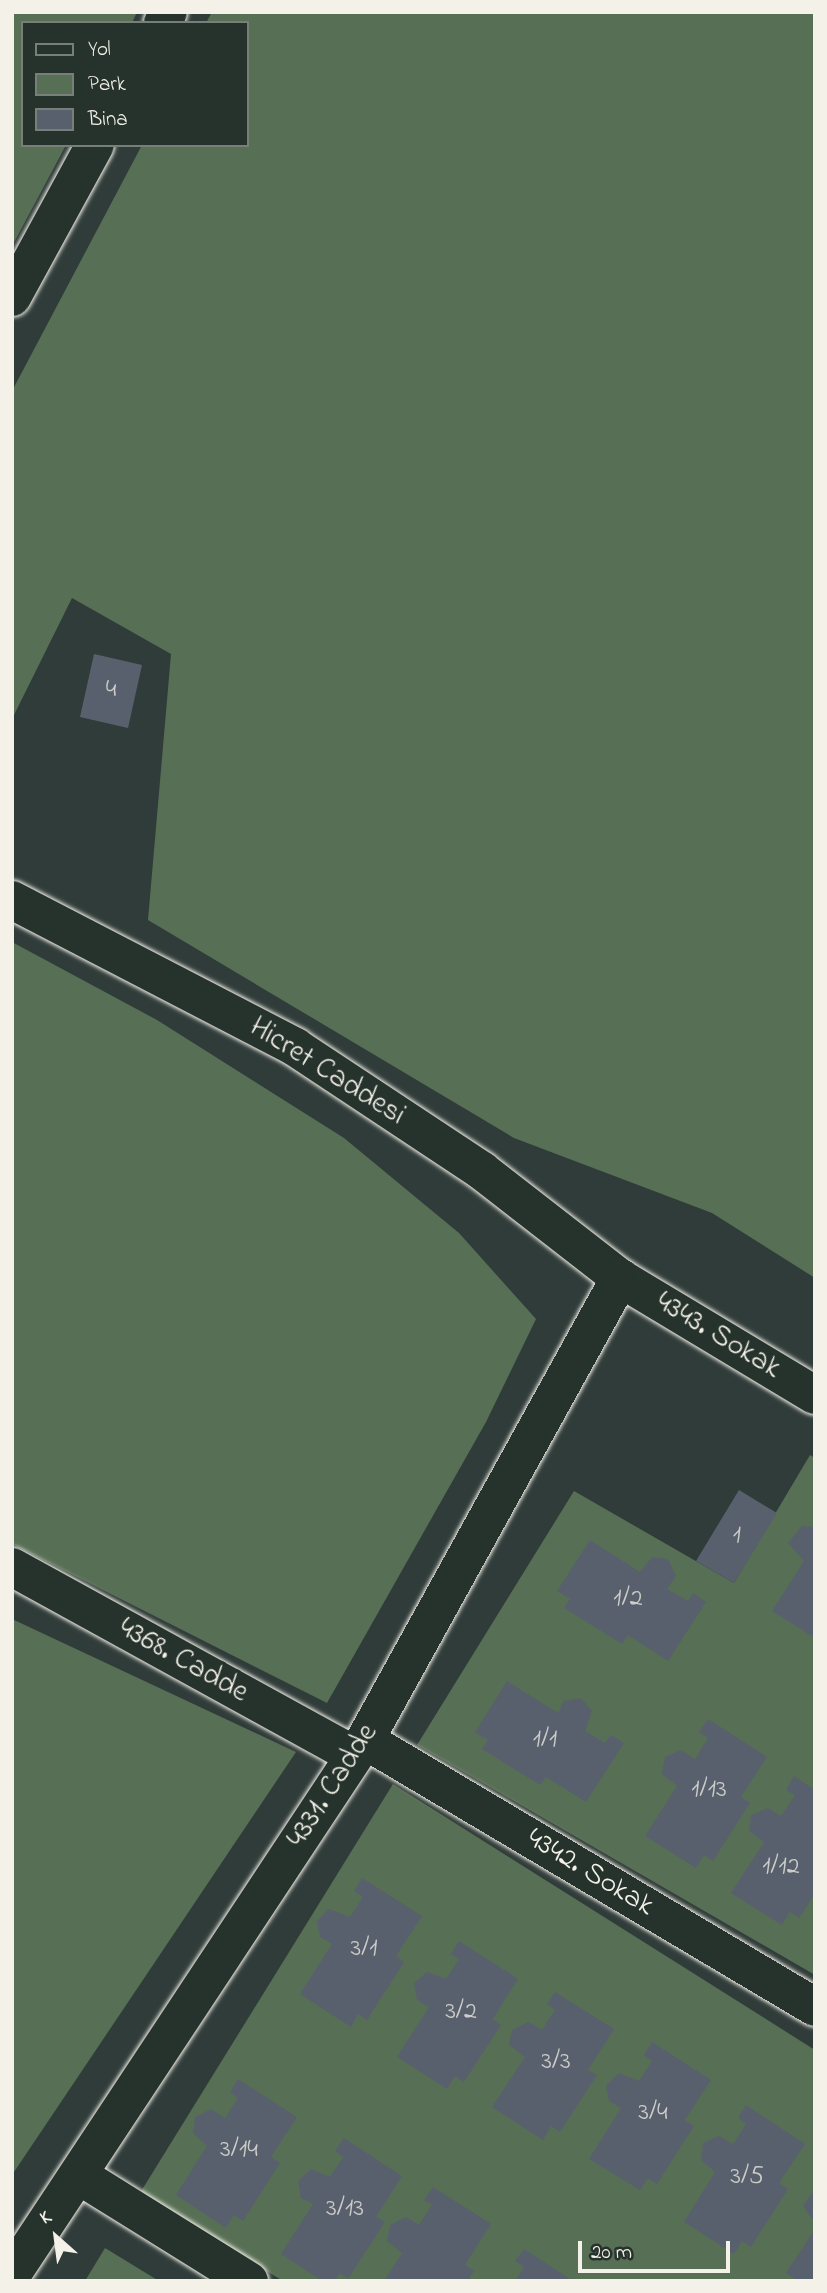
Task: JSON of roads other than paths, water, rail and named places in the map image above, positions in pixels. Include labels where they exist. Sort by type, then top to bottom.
[{"type":"street","points":[[12,297],[95,147]]},
{"type":"street","name":"Hicret Caddesi","points":[[12,900],[295,1046],[482,1171],[621,1278]]},
{"type":"street","name":"4343. Sokak","points":[[621,1278],[815,1395]]},
{"type":"street","name":"4331. Cadde","points":[[12,2274],[80,2176],[359,1748],[621,1278]]},
{"type":"street","name":"4368. Cadde","points":[[12,1567],[359,1748]]},
{"type":"street","name":"4342. Sokak","points":[[359,1748],[815,2007]]},
{"type":"street","points":[[80,2176],[248,2281]]}]
